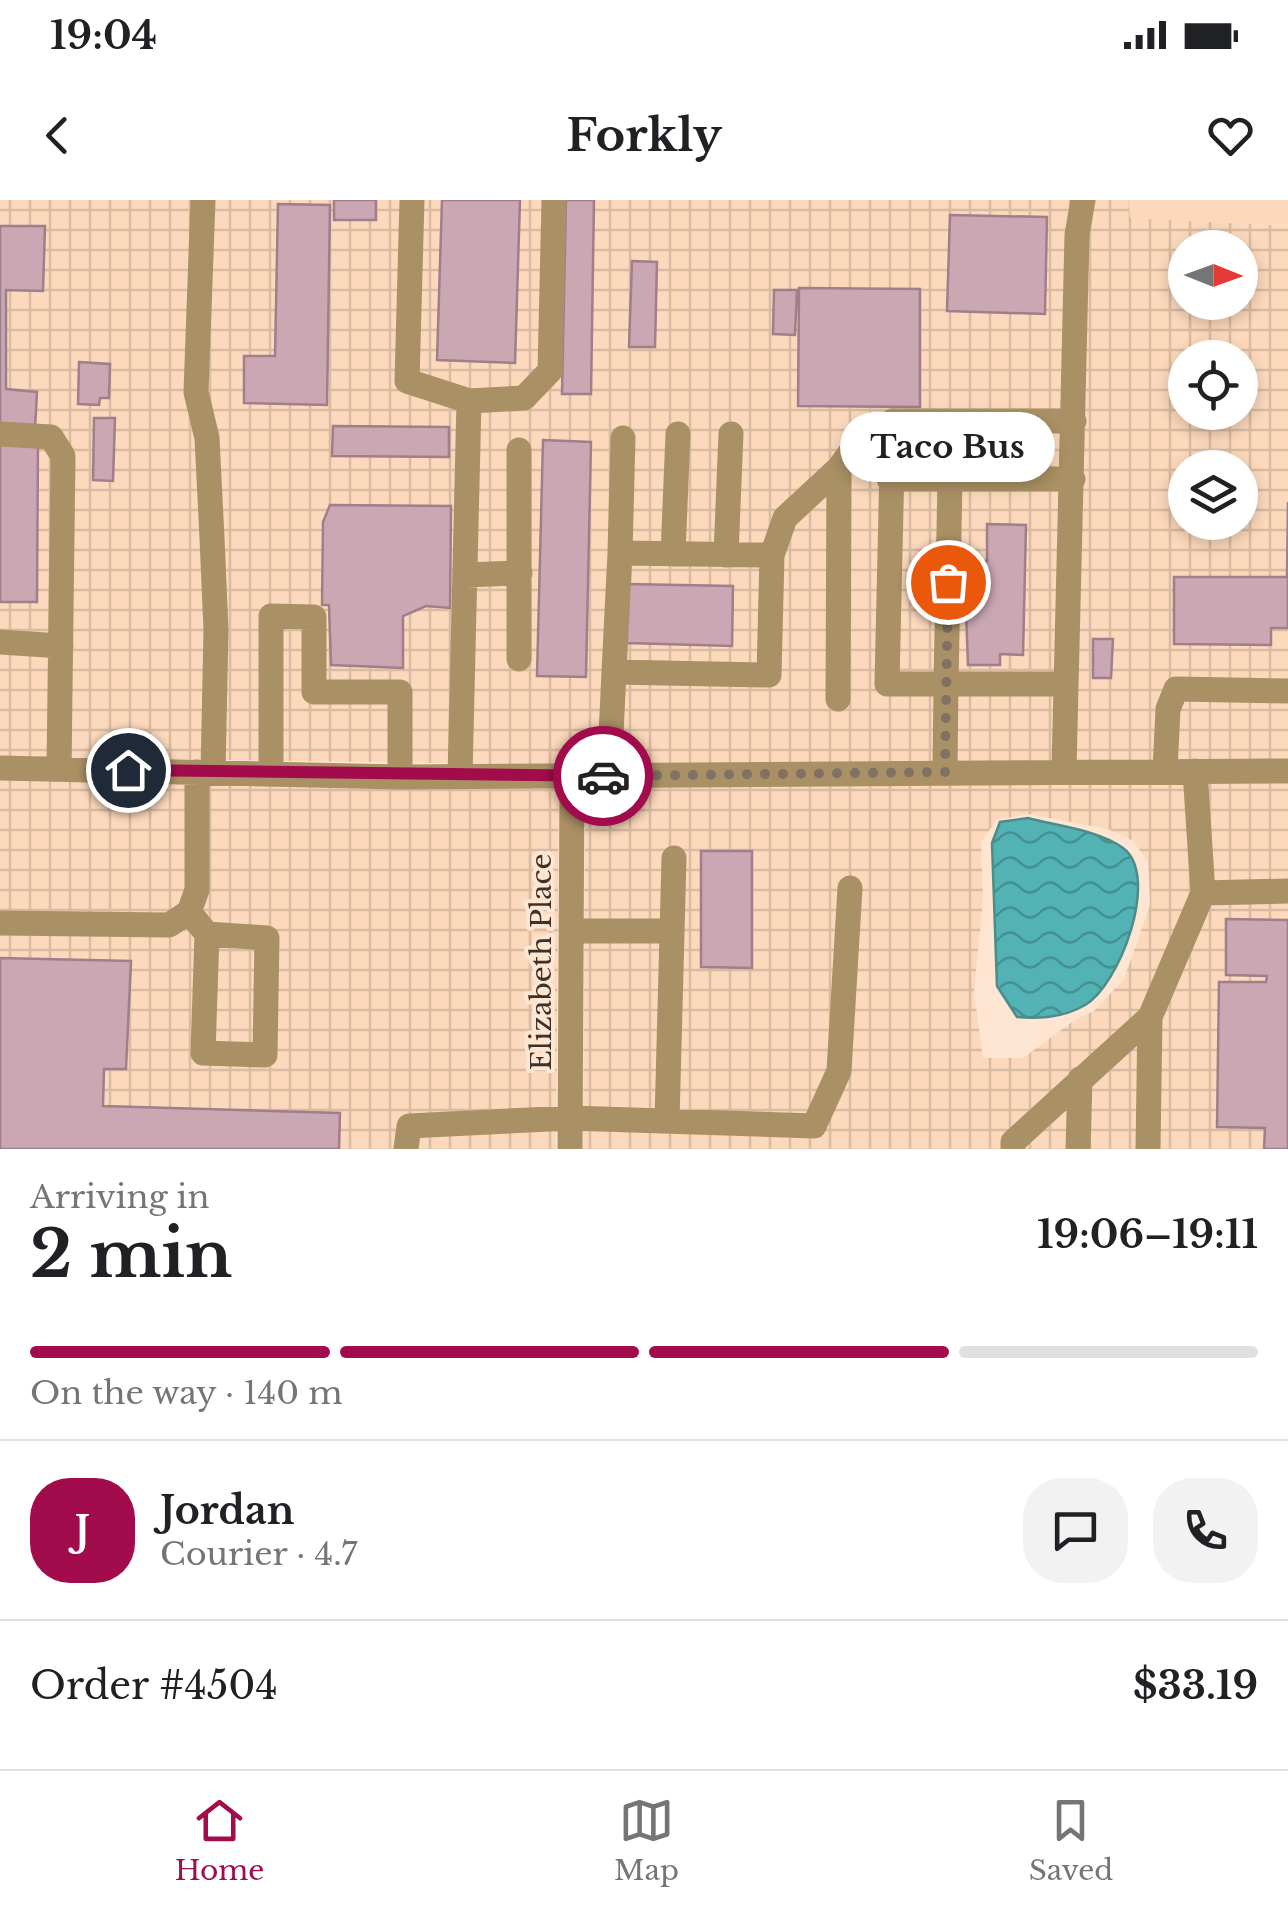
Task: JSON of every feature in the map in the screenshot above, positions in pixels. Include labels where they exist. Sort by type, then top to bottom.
[{"type":"street","points":[[0,924],[169,925],[188,912],[197,890],[216,630],[207,438],[196,392],[203,200]]},
{"type":"street","points":[[412,200],[407,382],[468,400],[524,398],[550,371],[554,200]]},
{"type":"street","points":[[1064,770],[1077,234],[1083,200]]},
{"type":"street","points":[[460,776],[468,400]]},
{"type":"street","points":[[614,672],[769,675],[772,556],[786,518],[839,468],[858,442],[892,421],[1074,422]]},
{"type":"street","points":[[892,421],[887,684],[1066,684]]},
{"type":"street","points":[[0,434],[51,437],[62,456],[59,769]]},
{"type":"street","points":[[673,554],[678,434]]},
{"type":"street","points":[[726,555],[731,434]]},
{"type":"street","points":[[609,776],[623,438]]},
{"type":"street","points":[[519,660],[520,450]]},
{"type":"street","points":[[838,699],[839,468]]},
{"type":"street","points":[[889,478],[1072,479]]},
{"type":"street","points":[[945,772],[950,479]]},
{"type":"street","points":[[620,554],[772,556]]},
{"type":"street","points":[[465,575],[520,573]]},
{"type":"street","points":[[271,773],[271,616],[314,617],[314,692],[400,692],[400,777]]},
{"type":"street","points":[[0,642],[61,646]]},
{"type":"street","points":[[1166,771],[1168,709],[1176,689],[1288,691]]},
{"type":"street","points":[[0,768],[400,777],[1288,771]]},
{"type":"street","points":[[1148,1149],[1150,1017],[1203,893],[1196,770]]},
{"type":"street","name":"Elizabeth Place","points":[[570,1149],[572,776]]},
{"type":"street","points":[[667,1121],[674,858]]},
{"type":"street","points":[[814,1126],[839,1070],[850,888]]},
{"type":"street","points":[[1203,893],[1288,892]]},
{"type":"street","points":[[188,912],[206,934],[204,1054],[265,1055],[266,938],[206,934]]},
{"type":"street","points":[[571,931],[672,931]]},
{"type":"street","points":[[1013,1149],[1013,1142],[1150,1017]]},
{"type":"street","points":[[1078,1149],[1080,1079]]},
{"type":"street","points":[[406,1149],[408,1126],[570,1118],[814,1126]]},
{"type":"street","points":[[814,1126],[827,1149]]},
{"type":"shaded area","points":[[0,200],[1129,200],[1130,218],[1288,226],[1288,760],[572,765],[0,757]]},
{"type":"shaded area","points":[[1129,200],[1288,200],[1288,226],[1129,218]]},
{"type":"shaded area","points":[[0,780],[559,788],[556,1149],[0,1149]]},
{"type":"shaded area","points":[[1288,783],[1288,1149],[583,1149],[585,788]],"holes":[[[1028,814],[1108,829],[1133,841],[1148,862],[1150,905],[1124,979],[1094,1011],[1076,1019],[1023,1058],[983,1058],[974,992],[983,902],[981,843],[996,820]]]},
{"type":"water","points":[[1028,818],[1113,842],[1134,862],[1138,882],[1131,930],[1111,976],[1085,1005],[1043,1017],[1017,1017],[997,986],[992,843],[1000,822]]},
{"type":"building","points":[[334,200],[376,200],[376,220],[334,220]]},
{"type":"building","points":[[442,200],[520,200],[515,363],[437,360]]},
{"type":"building","points":[[566,200],[594,200],[591,394],[562,394]]},
{"type":"building","points":[[278,204],[330,205],[327,405],[244,403],[244,356],[275,356]]},
{"type":"building","points":[[950,215],[1047,217],[1045,314],[947,311]]},
{"type":"building","points":[[0,226],[45,226],[43,291],[6,290],[6,389],[37,392],[35,429],[0,426]]},
{"type":"building","points":[[632,261],[657,262],[655,347],[629,347]]},
{"type":"building","points":[[799,288],[920,289],[920,407],[798,406]]},
{"type":"building","points":[[774,290],[797,290],[795,335],[773,334]]},
{"type":"building","points":[[79,362],[110,364],[109,398],[100,398],[99,405],[78,404]]},
{"type":"building","points":[[94,418],[115,418],[113,481],[93,480]]},
{"type":"building","points":[[333,426],[449,427],[449,457],[332,456]]},
{"type":"building","points":[[0,439],[38,439],[37,602],[0,602]]},
{"type":"building","points":[[543,440],[591,442],[586,677],[537,676]]},
{"type":"building","points":[[1288,502],[1288,628],[1271,628],[1271,645],[1174,644],[1174,577],[1287,577]]},
{"type":"building","points":[[330,505],[451,506],[450,608],[426,606],[403,616],[403,668],[331,665],[329,605],[322,605],[323,522]]},
{"type":"building","points":[[987,524],[1026,525],[1023,655],[1000,654],[1000,665],[968,665],[964,560],[987,561]]},
{"type":"building","points":[[627,584],[733,586],[732,646],[626,643]]},
{"type":"building","points":[[1093,639],[1113,639],[1111,678],[1093,678]]},
{"type":"building","points":[[701,851],[752,851],[752,968],[701,967]]},
{"type":"building","points":[[1226,919],[1288,920],[1288,1149],[1264,1149],[1265,1128],[1217,1127],[1219,982],[1266,982],[1267,976],[1226,975]]},
{"type":"building","points":[[0,958],[131,961],[126,1069],[104,1069],[103,1106],[340,1113],[339,1149],[0,1149]]},
{"type":"way so far","points":[[603,776],[945,772],[948,582]]},
{"type":"place","name":"Taco Bus","points":[[948,582]]},
{"type":"route","points":[[128,770],[400,777],[603,776]]}]
